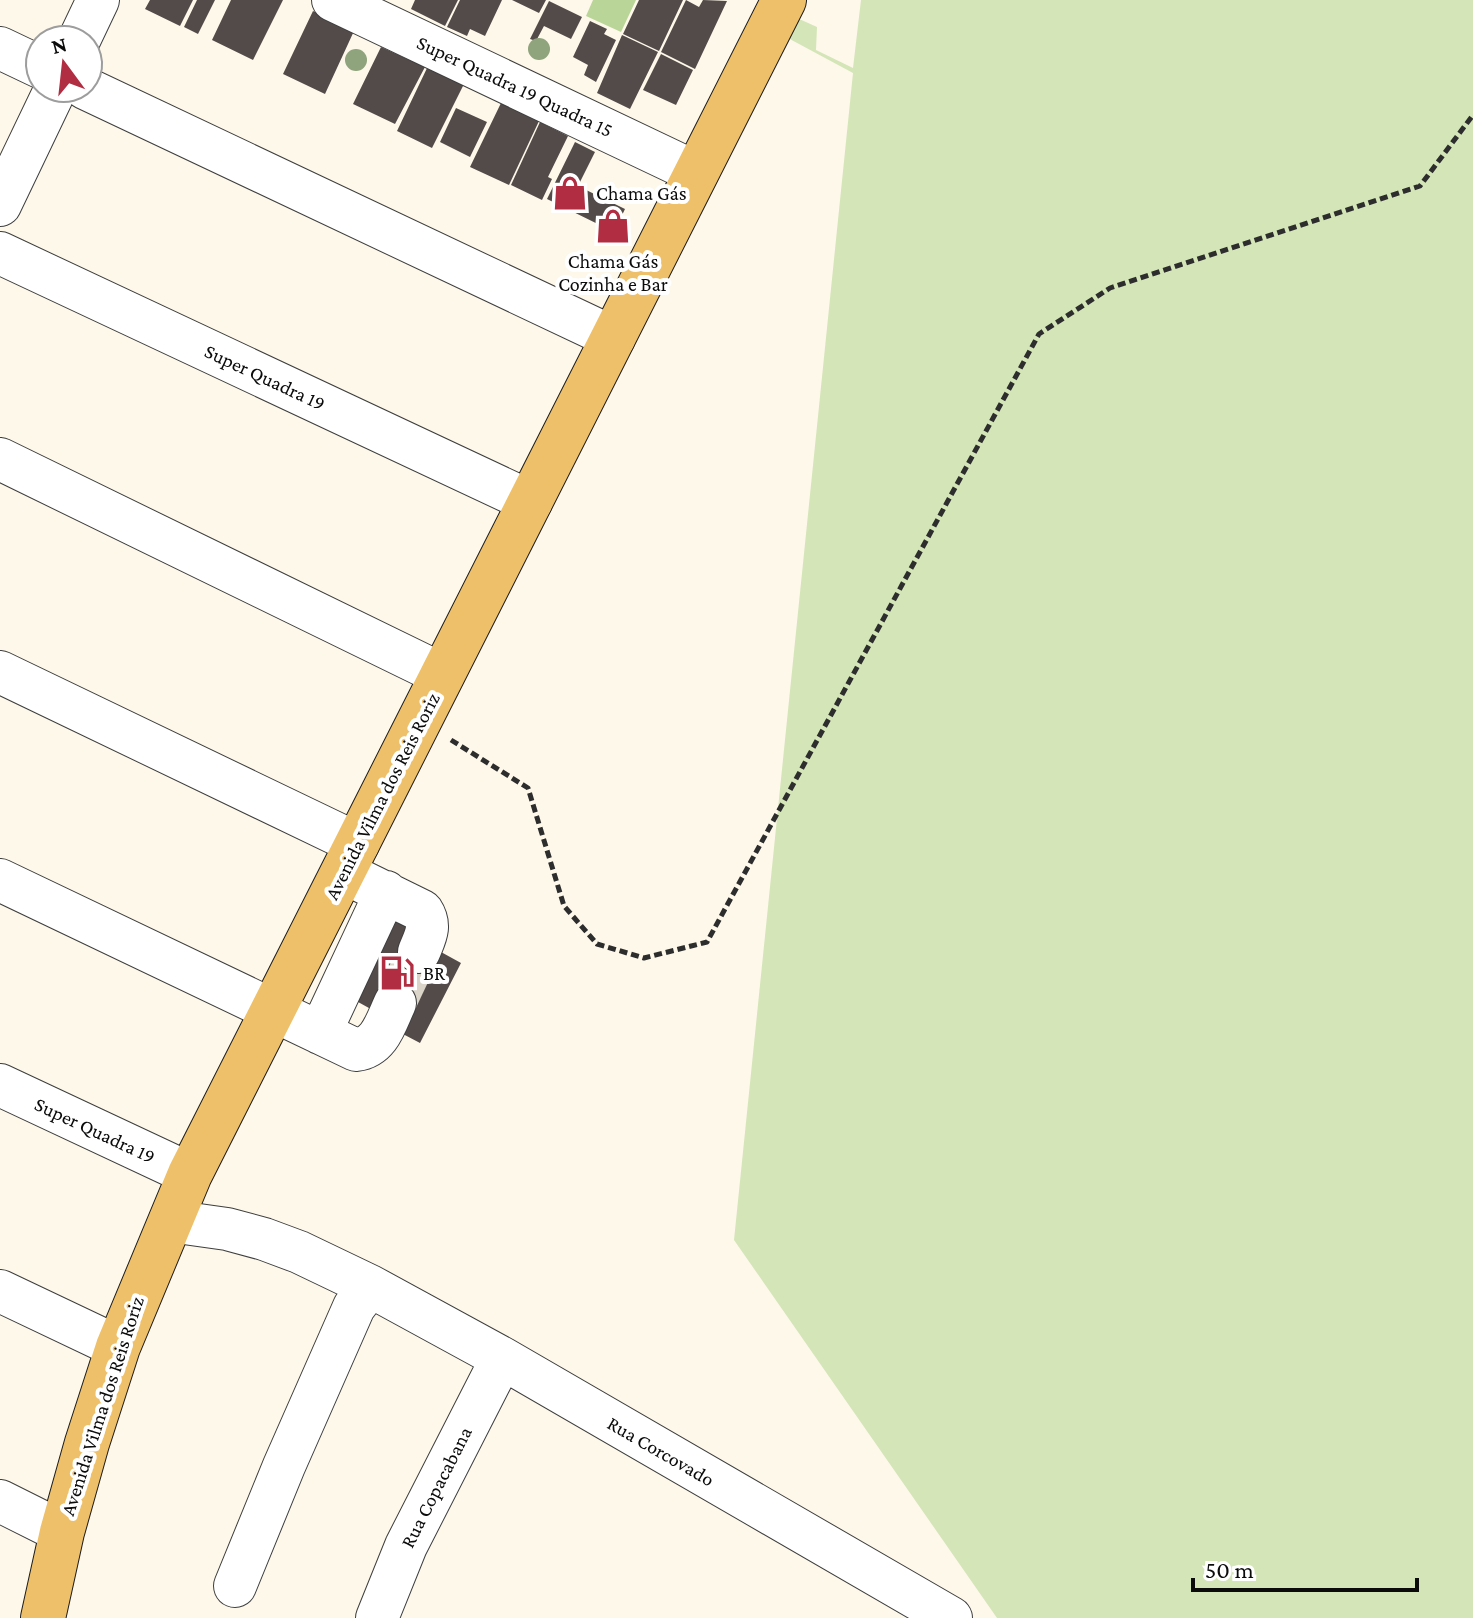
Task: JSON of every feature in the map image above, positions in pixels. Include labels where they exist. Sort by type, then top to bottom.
[{"type":"main road","name":"Avenida Vilma dos Reis Roriz","points":[[43,1618],[62,1532],[118,1347],[190,1174],[697,173],[777,2]]},
{"type":"street","points":[[87,24],[98,0]]},
{"type":"street","name":"Super Quadra 19 Quadra 15","points":[[333,0],[697,173]]},
{"type":"street","points":[[0,48],[24,59]]},
{"type":"street","points":[[104,97],[614,338]]},
{"type":"street","points":[[0,205],[48,104]]},
{"type":"street","name":"Super Quadra 19","points":[[0,253],[531,502]]},
{"type":"street","points":[[0,459],[443,675]]},
{"type":"street","points":[[0,672],[350,858],[386,892],[422,911],[428,926],[419,952]]},
{"type":"street","points":[[0,880],[356,1050],[365,1049],[379,1037],[395,1003]]},
{"type":"street","points":[[320,1033],[386,892]]},
{"type":"street","name":"Super Quadra 19","points":[[0,1085],[190,1174]]},
{"type":"street","name":"Rua Corcovado","points":[[170,1221],[227,1229],[264,1239],[370,1286],[502,1358],[951,1618]]},
{"type":"street","points":[[235,1586],[354,1307],[370,1286]]},
{"type":"street","points":[[0,1291],[118,1347]]},
{"type":"street","name":"Rua Copacabana","points":[[377,1618],[406,1546],[502,1358]]},
{"type":"street","points":[[0,1501],[62,1532]]},
{"type":"path","points":[[419,721],[528,788],[564,906],[597,944],[644,958],[707,942],[1039,334],[1110,288],[1420,186],[1473,115]]},
{"type":"green space","points":[[593,0],[636,0],[621,32],[586,16]]},
{"type":"green space","points":[[861,0],[1473,0],[1473,1618],[997,1618],[734,1240],[853,73],[786,37],[797,18],[817,27],[816,50],[853,68]]},
{"type":"building","points":[[150,0],[193,0],[180,26],[145,9]]},
{"type":"building","points":[[197,0],[215,0],[198,34],[184,27]]},
{"type":"building","points":[[231,0],[283,0],[253,60],[212,40]]},
{"type":"building","points":[[415,0],[458,0],[445,26],[411,9]]},
{"type":"building","points":[[460,0],[502,0],[485,36],[470,29],[467,36],[447,27]]},
{"type":"building","points":[[512,0],[546,0],[539,13]]},
{"type":"building","points":[[639,0],[683,0],[659,51],[623,34]]},
{"type":"building","points":[[686,0],[699,7],[703,0],[727,1],[695,69],[661,52]]},
{"type":"building","points":[[549,1],[582,17],[571,39],[544,26],[536,41],[530,39]]},
{"type":"building","points":[[313,11],[354,31],[325,94],[283,74]]},
{"type":"building","points":[[590,21],[607,29],[604,34],[616,40],[596,82],[584,75],[588,65],[573,57]]},
{"type":"building","points":[[622,35],[658,52],[630,109],[597,93]]},
{"type":"building","points":[[381,47],[425,67],[395,124],[353,104]]},
{"type":"building","points":[[661,54],[693,70],[676,105],[643,90]]},
{"type":"building","points":[[428,66],[464,84],[432,148],[397,131]]},
{"type":"building","points":[[501,103],[539,121],[509,185],[470,167]]},
{"type":"building","points":[[456,108],[487,122],[470,157],[440,142]]},
{"type":"building","points":[[540,122],[568,136],[548,177],[552,179],[542,200],[511,185]]},
{"type":"building","name":"Chama Gás","points":[[575,142],[595,152],[578,186],[625,209],[614,232],[547,199]]},
{"type":"building","name":"BR","points":[[394,913],[441,952],[461,963],[420,1043],[401,1033],[418,999],[393,985],[378,1013],[349,997]]},
{"type":"tunnel","points":[[395,1003],[419,952]]},
{"type":"place","name":"Chama Gás","points":[[570,193]]},
{"type":"place","name":"Chama Gás Cozinha e Bar","points":[[613,226]]},
{"type":"place","name":"BR","points":[[397,973]]}]
